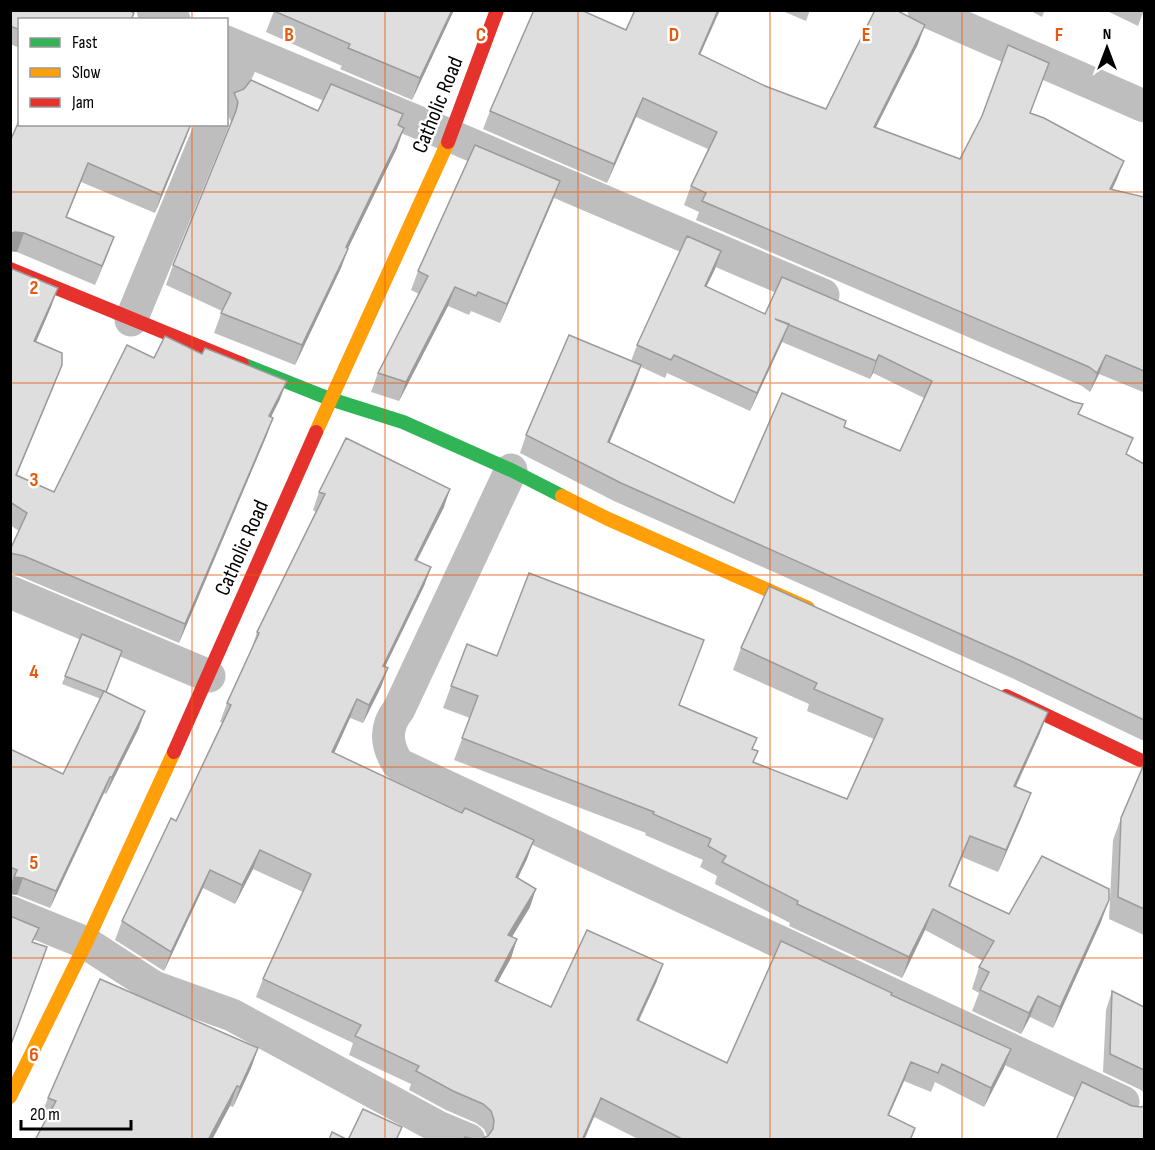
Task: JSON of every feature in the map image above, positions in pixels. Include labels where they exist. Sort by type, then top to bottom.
[{"type":"street","points":[[153,10],[170,18]]},
{"type":"street","name":"Catholic Road","points":[[10,1097],[86,943],[209,675],[330,399],[451,136],[497,10]]},
{"type":"street","points":[[924,10],[1144,106]]},
{"type":"street","points":[[228,85],[237,47],[845,305]]},
{"type":"street","points":[[131,320],[211,126]]},
{"type":"street","points":[[10,269],[330,399],[403,422],[511,470],[606,518],[822,614]]},
{"type":"street","points":[[511,470],[399,709],[391,720],[389,750],[398,764],[1133,1107]]},
{"type":"street","points":[[10,592],[209,675]]},
{"type":"street","points":[[995,691],[1140,760]]},
{"type":"street","points":[[10,912],[86,943],[154,987],[232,1015],[438,1127],[469,1140]]},
{"type":"building","points":[[10,10],[129,10],[134,13],[132,18],[18,18],[18,29],[10,26]]},
{"type":"building","points":[[452,10],[420,78],[348,48],[350,44],[274,11]]},
{"type":"building","points":[[534,10],[581,10],[626,30],[635,10],[718,10],[699,54],[765,86],[826,109],[875,10],[896,10],[925,25],[874,127],[960,159],[982,116],[1008,45],[1049,63],[1030,113],[1044,118],[1124,161],[1110,189],[1144,197],[1144,371],[1106,355],[1097,373],[1089,367],[702,201],[706,193],[691,186],[717,132],[643,98],[614,164],[490,111]]},
{"type":"building","points":[[251,80],[318,111],[331,84],[403,114],[398,125],[404,128],[346,247],[348,249],[302,345],[221,313],[231,293],[173,265],[236,111],[238,102],[234,93],[244,89]]},
{"type":"building","points":[[18,123],[18,126],[190,126],[161,195],[88,163],[66,217],[114,237],[102,266],[24,233],[10,234],[10,141]]},
{"type":"building","points":[[475,145],[560,181],[507,304],[478,292],[476,296],[455,287],[406,382],[378,373],[428,276],[418,271]]},
{"type":"building","points":[[687,236],[721,251],[705,286],[765,314],[782,277],[1083,404],[1078,414],[1133,438],[1126,454],[1144,464],[1144,720],[1021,661],[621,483],[526,435],[569,335],[641,365],[608,442],[734,503],[782,393],[846,421],[844,427],[900,451],[932,381],[879,355],[876,361],[789,325],[757,393],[674,355],[671,360],[637,345]]},
{"type":"building","points":[[10,268],[58,288],[34,341],[62,353],[62,365],[16,475],[54,492],[127,345],[154,358],[165,336],[202,354],[205,348],[287,381],[269,416],[273,418],[185,624],[24,556],[10,553],[27,513],[10,502]]},
{"type":"building","points":[[346,438],[450,489],[415,560],[431,567],[383,666],[388,668],[369,705],[357,699],[332,752],[462,813],[465,808],[534,840],[516,877],[536,889],[508,935],[517,939],[495,981],[551,1007],[587,930],[663,964],[637,1020],[727,1063],[781,941],[892,993],[891,995],[1011,1049],[991,1088],[942,1064],[938,1073],[911,1062],[888,1115],[915,1128],[910,1140],[684,1140],[601,1098],[582,1140],[479,1140],[488,1136],[493,1129],[494,1120],[491,1111],[483,1104],[416,1071],[419,1066],[355,1036],[361,1025],[263,979],[311,874],[260,850],[242,885],[210,870],[171,952],[122,921],[171,818],[176,821],[231,705],[227,703],[259,633],[257,632],[325,494],[319,492]]},
{"type":"building","points":[[529,573],[704,640],[679,705],[757,738],[752,749],[758,751],[753,762],[847,799],[883,719],[814,689],[817,683],[741,648],[769,586],[1048,712],[1014,786],[1031,793],[1006,850],[970,836],[949,886],[1009,914],[1042,856],[1109,889],[1109,900],[1060,1007],[1038,996],[1029,1013],[980,990],[989,972],[979,967],[994,941],[933,909],[909,957],[797,904],[798,901],[722,862],[726,856],[708,846],[711,839],[653,814],[654,812],[462,738],[478,696],[451,686],[467,644],[497,656]]},
{"type":"building","points":[[82,634],[122,651],[106,692],[65,676]]},
{"type":"building","points":[[104,691],[145,711],[110,777],[56,891],[23,878],[14,877],[17,870],[10,867],[10,749],[63,774]]},
{"type":"building","points":[[1144,764],[1144,909],[1118,897],[1121,818]]},
{"type":"building","points":[[10,916],[39,928],[32,942],[47,947],[10,1047]]},
{"type":"building","points":[[100,979],[258,1048],[240,1087],[237,1086],[208,1140],[35,1140],[56,1101],[48,1098]]},
{"type":"building","points":[[1112,991],[1144,1007],[1144,1070],[1110,1054]]},
{"type":"building","points":[[1082,1082],[1132,1106],[1144,1106],[1144,1140],[1056,1140]]},
{"type":"building","points":[[363,1109],[402,1127],[396,1140],[348,1140]]},
{"type":"building","points":[[332,1132],[348,1140],[329,1140]]},
{"type":"traffic: fast","points":[[242,364],[330,399],[403,422],[511,470],[562,496]]},
{"type":"traffic: slow","points":[[316,432],[448,142]]},
{"type":"traffic: slow","points":[[562,496],[808,608]]},
{"type":"traffic: slow","points":[[10,1097],[86,943],[174,752]]},
{"type":"traffic: jam","points":[[448,142],[497,10]]},
{"type":"traffic: jam","points":[[10,269],[242,364]]},
{"type":"traffic: jam","points":[[174,752],[316,432]]},
{"type":"traffic: jam","points":[[1006,696],[1140,760]]}]
